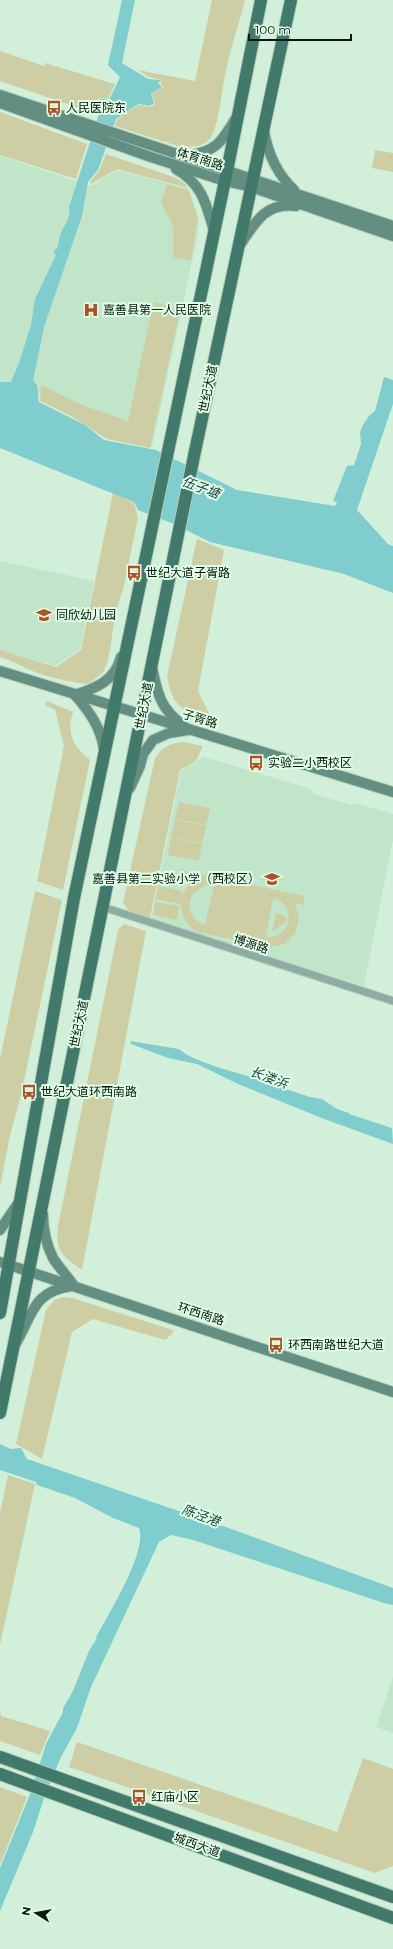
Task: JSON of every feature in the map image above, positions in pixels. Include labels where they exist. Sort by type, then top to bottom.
[{"type":"main road","points":[[0,1313],[5,1263],[21,1199],[74,898],[226,176],[261,0]]},
{"type":"main road","name":"世纪大道","points":[[1,1408],[194,456],[291,0]]},
{"type":"main road","name":"城西大道","points":[[0,1757],[393,1897]]},
{"type":"main road","name":"城西大道","points":[[0,1774],[393,1918]]},
{"type":"street","name":"体育南路","points":[[0,95],[86,129]]},
{"type":"street","name":"体育南路","points":[[0,103],[172,154],[226,176]]},
{"type":"street","points":[[172,154],[184,157],[203,154],[222,140],[238,114]]},
{"type":"street","points":[[263,128],[268,151],[282,179],[297,193]]},
{"type":"street","name":"体育南路","points":[[115,138],[162,160],[297,193],[393,226]]},
{"type":"street","points":[[162,160],[184,174],[198,187],[206,202],[214,231]]},
{"type":"street","name":"体育南路","points":[[252,183],[312,208],[393,236]]},
{"type":"street","points":[[238,248],[264,212],[275,207],[289,205],[312,208]]},
{"type":"street","points":[[104,755],[100,729],[90,713],[75,695],[103,685],[111,677],[119,665],[130,630]]},
{"type":"street","points":[[152,665],[156,686],[164,709],[174,719],[190,729]]},
{"type":"street","name":"子胥路","points":[[0,671],[393,792]]},
{"type":"street","points":[[124,800],[140,766],[143,754],[153,740],[170,733],[190,729]]},
{"type":"street","name":"博源路","points":[[103,908],[393,1001]]},
{"type":"street","points":[[0,1230],[21,1199]]},
{"type":"street","points":[[13,1347],[36,1302],[59,1288],[74,1286],[65,1272],[53,1259],[45,1236],[43,1204]]},
{"type":"street","name":"环西南路","points":[[5,1263],[393,1392]]},
{"type":"shaded area","points":[[212,0],[245,0],[228,62],[216,126],[210,139],[204,144],[192,147],[181,147],[115,126],[117,119],[122,117],[122,114],[128,114],[129,111],[139,105],[150,107],[155,104],[152,94],[163,87],[160,82],[162,80],[149,77],[138,70],[195,81]]},
{"type":"shaded area","points":[[0,51],[44,66],[45,63],[115,84],[108,99],[99,98],[95,103],[94,113],[0,81]]},
{"type":"shaded area","points":[[0,112],[87,144],[76,179],[0,155]]},
{"type":"shaded area","points":[[375,150],[393,153],[393,172],[372,168]]},
{"type":"shaded area","points":[[106,154],[176,178],[188,188],[117,169],[91,184],[90,182],[99,171]]},
{"type":"shaded area","name":"嘉善县第一人民医院","points":[[0,156],[91,186],[117,170],[189,189],[199,218],[197,239],[152,447],[105,437],[35,392],[14,384],[0,381]]},
{"type":"shaded area","points":[[167,184],[188,190],[198,218],[191,261],[173,257],[173,225],[161,203]]},
{"type":"shaded area","points":[[156,302],[180,311],[150,448],[107,439],[71,416],[40,401],[41,385],[82,405],[128,421],[153,305]]},
{"type":"shaded area","points":[[113,493],[134,503],[138,518],[124,586],[116,611],[108,661],[103,672],[88,684],[81,683],[61,680],[41,674],[0,657],[0,650],[56,667],[81,650]]},
{"type":"shaded area","points":[[197,539],[224,550],[198,691],[210,715],[209,719],[191,713],[179,705],[172,694],[167,676]]},
{"type":"shaded area","name":"同欣幼儿园","points":[[0,561],[94,581],[80,649],[55,666],[0,650]]},
{"type":"shaded area","points":[[47,701],[73,712],[70,727],[72,739],[79,750],[90,760],[63,890],[37,881],[64,746],[55,710],[45,705]]},
{"type":"shaded area","points":[[183,742],[203,746],[196,761],[180,770],[150,918],[128,910],[123,903],[155,758],[167,746],[174,743]]},
{"type":"shaded area","name":"嘉善县第二实验小学（西校区）","points":[[204,757],[311,789],[313,794],[351,805],[355,803],[393,814],[393,840],[364,986],[151,919],[181,771]]},
{"type":"shaded area","points":[[179,802],[210,808],[206,825],[175,819]]},
{"type":"shaded area","points":[[175,820],[206,826],[202,843],[171,837]]},
{"type":"shaded area","points":[[171,837],[202,844],[199,861],[168,855]]},
{"type":"shaded area","points":[[180,870],[305,896],[303,905],[295,903],[299,919],[295,934],[284,944],[269,947],[197,932],[190,927],[184,919],[180,902],[180,904],[155,899],[158,886],[182,891],[181,898],[185,890],[192,882],[179,879]],"holes":[[[206,885],[214,886],[205,925],[196,920],[190,912],[190,902],[194,893]],[[273,898],[281,902],[286,907],[288,921],[286,928],[281,933],[275,936],[266,937]]]},
{"type":"shaded area","points":[[35,891],[62,900],[0,1187],[0,1059]]},
{"type":"shaded area","points":[[155,902],[179,906],[177,920],[153,915]]},
{"type":"shaded area","points":[[276,913],[283,915],[288,920],[272,932]]},
{"type":"shaded area","points":[[124,924],[146,931],[82,1270],[69,1261],[61,1252],[57,1234],[118,930]]},
{"type":"shaded area","points":[[63,1297],[72,1298],[173,1330],[173,1333],[165,1340],[93,1319],[72,1332],[42,1459],[16,1444],[46,1310],[54,1300]]},
{"type":"shaded area","points":[[8,1475],[35,1484],[0,1645],[0,1514]]},
{"type":"shaded area","points":[[393,1677],[393,1733],[376,1727]]},
{"type":"shaded area","points":[[0,1711],[1,1716],[50,1731],[40,1755],[0,1741]]},
{"type":"shaded area","points":[[77,1742],[337,1832],[363,1758],[393,1769],[393,1866],[375,1873],[69,1767]]},
{"type":"shaded area","points":[[0,1787],[27,1797],[0,1865]]},
{"type":"water","name":"伍子塘","points":[[122,0],[135,0],[122,63],[148,79],[161,80],[158,83],[162,87],[151,94],[154,103],[150,106],[139,104],[129,110],[128,113],[121,113],[121,116],[116,119],[98,170],[88,182],[82,216],[44,327],[33,381],[37,385],[39,402],[85,425],[104,440],[156,450],[237,490],[335,506],[337,502],[333,501],[347,466],[354,465],[361,444],[360,432],[369,416],[375,411],[384,377],[393,380],[393,404],[357,510],[388,544],[393,546],[393,593],[344,574],[210,542],[174,524],[138,510],[134,502],[0,448],[0,382],[11,382],[19,363],[31,325],[35,299],[56,255],[54,253],[55,249],[57,249],[61,233],[68,218],[69,207],[99,114],[95,112],[96,104],[100,99],[109,100],[120,77],[108,65]]},
{"type":"water","points":[[130,1041],[179,1049],[196,1059],[265,1081],[264,1084],[270,1084],[310,1097],[322,1099],[337,1109],[349,1114],[392,1128],[393,1144],[324,1119],[238,1084],[197,1064],[168,1058],[131,1044]]},
{"type":"water","points":[[0,1444],[11,1449],[21,1448],[27,1459],[237,1531],[393,1588],[393,1605],[193,1540],[171,1535],[159,1542],[91,1687],[77,1728],[61,1757],[44,1798],[33,1832],[0,1911],[0,1868],[32,1789],[46,1744],[63,1712],[63,1708],[72,1693],[89,1651],[133,1567],[138,1552],[140,1538],[139,1528],[113,1518],[75,1498],[37,1485],[36,1482],[0,1470]]},
{"type":"place","name":"人民医院东","points":[[54,108]]},
{"type":"place","name":"嘉善县第一人民医院","points":[[91,310]]},
{"type":"place","name":"世纪大道子胥路","points":[[134,573]]},
{"type":"place","name":"同欣幼儿园","points":[[44,615]]},
{"type":"place","name":"实验二小西校区","points":[[256,763]]},
{"type":"place","name":"嘉善县第二实验小学（西校区）","points":[[272,879]]},
{"type":"place","name":"世纪大道环西南路","points":[[29,1092]]},
{"type":"place","name":"环西南路世纪大道","points":[[276,1345]]},
{"type":"place","name":"红庙小区","points":[[139,1797]]},
{"type":"water label","name":"长溇浜","points":[[269,1077]]},
{"type":"water label","name":"陈泾港","points":[[201,1515]]}]
